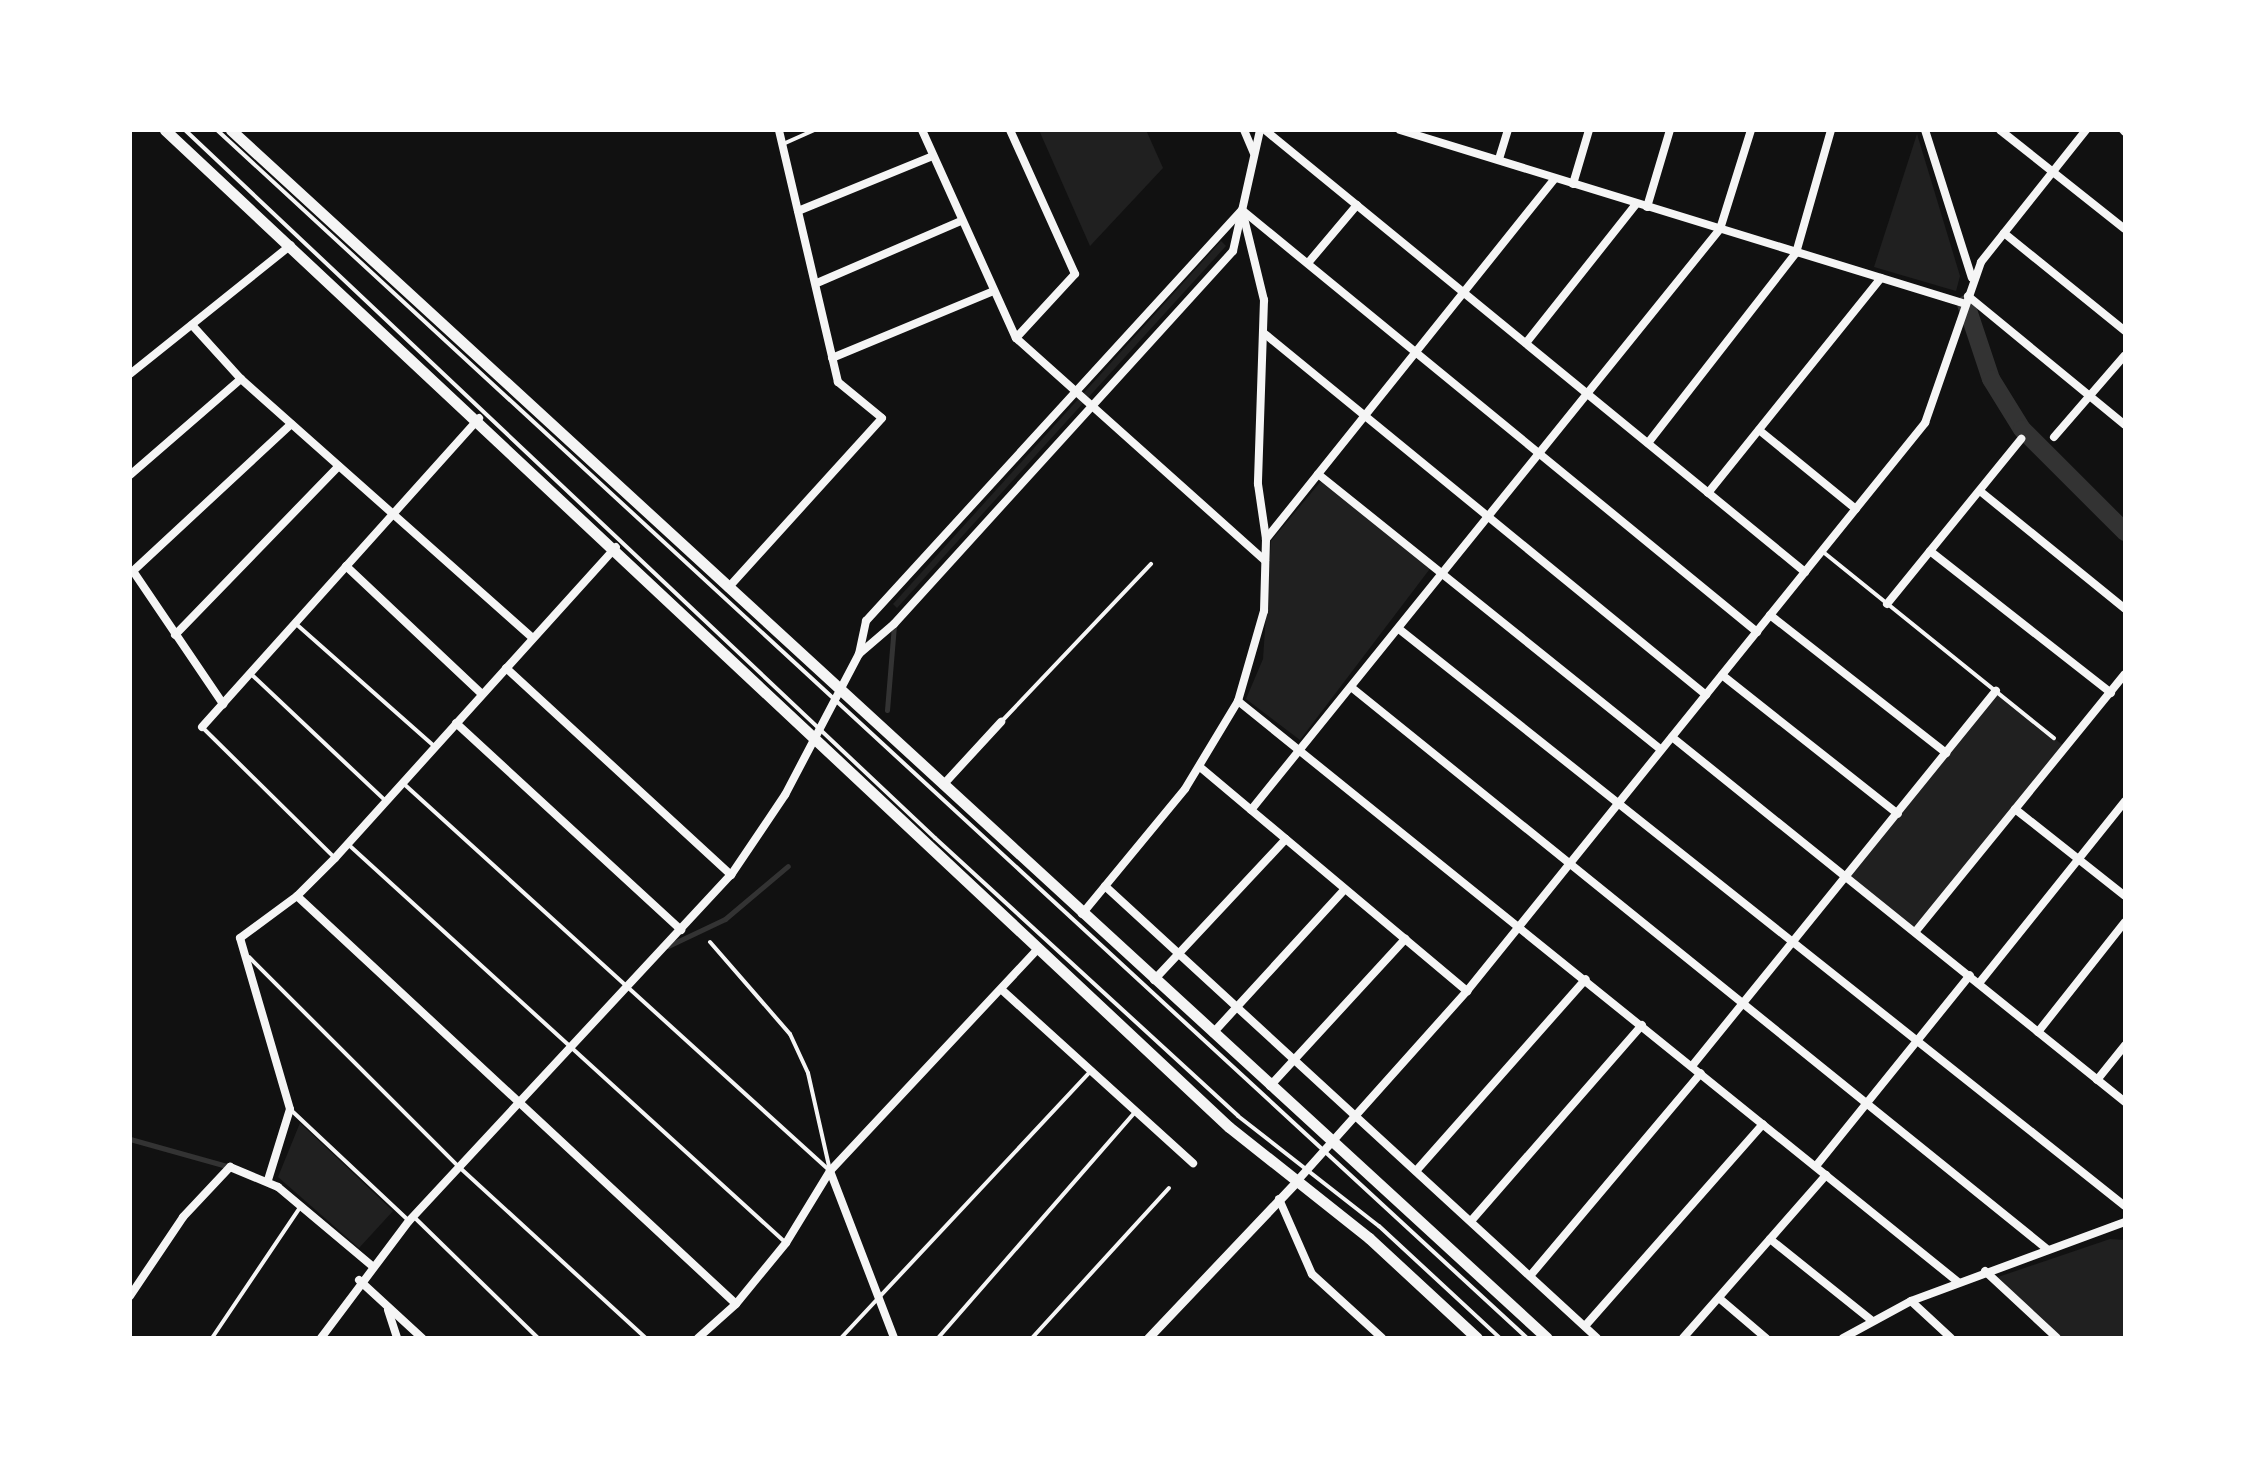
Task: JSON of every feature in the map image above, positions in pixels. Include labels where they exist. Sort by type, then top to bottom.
[{"type":"main road","points":[[165,130],[817,733],[1038,948],[1230,1127],[1298,1180],[1476,1338]]},
{"type":"main road","points":[[231,130],[727,589],[836,696],[942,786],[1547,1338]]},
{"type":"street","points":[[727,589],[882,418],[844,392],[832,358],[779,130]]},
{"type":"street","points":[[922,130],[991,292],[1016,338],[1266,561]]},
{"type":"street","points":[[1010,130],[1075,274],[1016,338]]},
{"type":"street","points":[[1244,130],[1254,153]]},
{"type":"street","points":[[321,1338],[359,1280],[411,1218],[731,874],[817,733],[859,654],[1093,408],[1233,252],[1262,130],[1805,572]]},
{"type":"street","points":[[1400,130],[1424,134],[1554,180],[1796,253],[1967,300],[2125,425]]},
{"type":"street","points":[[1499,159],[1508,130]]},
{"type":"street","points":[[1574,184],[1589,130]]},
{"type":"street","points":[[1647,207],[1670,130]]},
{"type":"street","points":[[1251,810],[1720,230],[1750,130]]},
{"type":"street","points":[[1648,443],[1796,253],[1832,130]]},
{"type":"street","points":[[1925,130],[1973,280]]},
{"type":"street","points":[[2000,130],[2125,229]]},
{"type":"street","points":[[1148,1338],[1298,1180],[1467,991],[1925,423],[1973,280],[2086,130]]},
{"type":"street","points":[[798,211],[933,156]]},
{"type":"street","points":[[1266,539],[1554,180]]},
{"type":"street","points":[[1526,343],[1636,204]]},
{"type":"street","points":[[1308,263],[1357,205]]},
{"type":"street","points":[[859,654],[866,621],[1242,210]]},
{"type":"street","points":[[1242,210],[1757,632]]},
{"type":"street","points":[[1082,914],[1200,767],[1238,701],[1255,659],[1266,561],[1258,484],[1265,334],[1260,265],[1242,210]]},
{"type":"street","points":[[816,283],[961,221]]},
{"type":"street","points":[[2004,234],[2125,331]]},
{"type":"street","points":[[130,374],[291,245]]},
{"type":"street","points":[[1708,492],[1881,278]]},
{"type":"street","points":[[832,358],[991,292]]},
{"type":"street","points":[[192,324],[241,379],[395,512],[532,638]]},
{"type":"street","points":[[1265,334],[1706,694]]},
{"type":"street","points":[[2054,437],[2125,354]]},
{"type":"street","points":[[130,475],[241,379]]},
{"type":"street","points":[[202,727],[479,418]]},
{"type":"street","points":[[223,704],[131,569],[291,424]]},
{"type":"street","points":[[1759,430],[1856,508]]},
{"type":"street","points":[[1887,604],[2021,440]]},
{"type":"street","points":[[175,635],[339,466]]},
{"type":"street","points":[[1318,474],[1661,750]]},
{"type":"street","points":[[1980,491],[2125,610]]},
{"type":"street","points":[[268,1180],[290,1109],[240,938],[297,896],[335,858],[616,547]]},
{"type":"street","points":[[1930,551],[2111,693]]},
{"type":"street","points":[[346,566],[482,694]]},
{"type":"street","points":[[1770,616],[1946,753]]},
{"type":"street","points":[[1398,629],[2125,1206]]},
{"type":"street","points":[[506,668],[731,874]]},
{"type":"street","points":[[1916,932],[2125,674]]},
{"type":"street","points":[[1722,675],[1898,814]]},
{"type":"street","points":[[1351,688],[2047,1249]]},
{"type":"street","points":[[1692,1066],[1996,691]]},
{"type":"street","points":[[1238,701],[1958,1282]]},
{"type":"street","points":[[942,786],[1001,722]]},
{"type":"street","points":[[456,723],[681,930]]},
{"type":"street","points":[[1672,737],[2125,1102]]},
{"type":"street","points":[[1200,767],[1467,991]]},
{"type":"street","points":[[1980,982],[2125,801]]},
{"type":"street","points":[[2016,810],[2125,896]]},
{"type":"street","points":[[1154,980],[1286,839]]},
{"type":"street","points":[[1105,886],[1597,1338]]},
{"type":"street","points":[[1212,1033],[1346,889]]},
{"type":"street","points":[[297,896],[736,1304]]},
{"type":"street","points":[[2038,1032],[2125,922]]},
{"type":"street","points":[[1270,1086],[1405,939]]},
{"type":"street","points":[[698,1338],[736,1304],[786,1244],[830,1171],[1038,948]]},
{"type":"street","points":[[1816,1166],[1970,975]]},
{"type":"street","points":[[1416,1170],[1586,978]]},
{"type":"street","points":[[1002,990],[1193,1164]]},
{"type":"street","points":[[1472,1222],[1642,1024]]},
{"type":"street","points":[[2097,1080],[2125,1045]]},
{"type":"street","points":[[1530,1276],[1701,1073]]},
{"type":"street","points":[[1584,1326],[1763,1124]]},
{"type":"street","points":[[130,1296],[183,1217],[230,1167],[268,1180],[371,1265]]},
{"type":"street","points":[[830,1171],[894,1338]]},
{"type":"street","points":[[1683,1338],[1826,1174]]},
{"type":"street","points":[[1279,1198],[1312,1274],[1382,1338]]},
{"type":"street","points":[[1843,1338],[1910,1300],[2125,1222]]},
{"type":"street","points":[[1770,1239],[1872,1320]]},
{"type":"street","points":[[1985,1271],[2057,1338]]},
{"type":"street","points":[[359,1280],[422,1338]]},
{"type":"street","points":[[1719,1298],[1766,1338]]},
{"type":"street","points":[[1910,1300],[1952,1338]]},
{"type":"street","points":[[387,1306],[397,1338]]},
{"type":"lane","points":[[185,130],[817,733],[1238,1116],[1308,1168],[1500,1338]]},
{"type":"lane","points":[[217,130],[836,696],[1322,1153],[1527,1338]]},
{"type":"lane","points":[[782,144],[815,130]]},
{"type":"lane","points":[[1822,551],[2054,738]]},
{"type":"lane","points":[[1001,722],[1151,564]]},
{"type":"lane","points":[[296,622],[434,747]]},
{"type":"lane","points":[[250,674],[386,801]]},
{"type":"lane","points":[[202,727],[335,858]]},
{"type":"lane","points":[[402,783],[830,1171]]},
{"type":"lane","points":[[348,844],[786,1244]]},
{"type":"lane","points":[[710,942],[790,1034],[808,1073],[830,1171]]},
{"type":"lane","points":[[243,952],[458,1166],[646,1338]]},
{"type":"lane","points":[[841,1338],[1090,1072]]},
{"type":"lane","points":[[290,1109],[538,1338]]},
{"type":"lane","points":[[938,1338],[1135,1112]]},
{"type":"lane","points":[[1032,1338],[1169,1188]]},
{"type":"lane","points":[[212,1338],[301,1206]]},
{"type":"shaded area","points":[[1039,130],[1146,130],[1163,168],[1090,246]]},
{"type":"shaded area","points":[[1917,134],[1960,276],[1956,291],[1874,267]]},
{"type":"shaded area","points":[[1221,241],[1226,246],[897,608],[893,604]]},
{"type":"shaded area","points":[[1322,480],[1432,566],[1300,740],[1246,699],[1263,659],[1271,541]]},
{"type":"shaded area","points":[[1996,691],[2066,748],[1916,933],[1846,876]]},
{"type":"shaded area","points":[[300,1123],[393,1211],[359,1248],[278,1177]]},
{"type":"shaded area","points":[[2110,1239],[2125,1240],[2125,1338],[2060,1338],[1998,1277]]},
{"type":"waterway","points":[[1966,304],[1991,379],[2022,429],[2125,532]]},
{"type":"waterway","points":[[887,710],[894,624]]},
{"type":"waterway","points":[[668,946],[725,919],[788,866]]},
{"type":"waterway","points":[[130,1139],[230,1167]]}]
